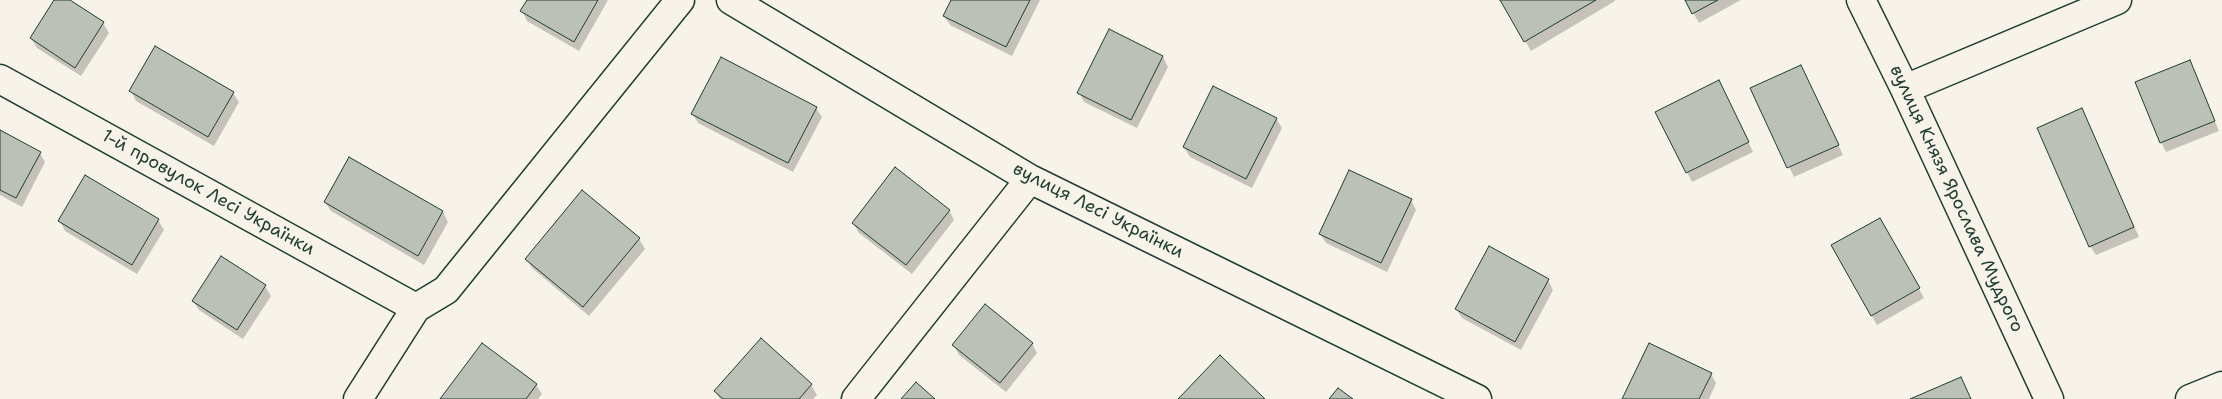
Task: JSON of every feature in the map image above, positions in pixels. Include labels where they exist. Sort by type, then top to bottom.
[{"type":"street","points":[[358,399],[416,308],[446,290],[680,0]]},
{"type":"street","name":"вулиця Лесі Українки","points":[[731,0],[1030,179],[1477,399]]},
{"type":"street","name":"вулиця Князя Ярослава Мудрого","points":[[1861,0],[1905,89],[2049,399]]},
{"type":"street","points":[[1905,89],[2116,0]]},
{"type":"street","name":"1-й провулок Лесі Українки","points":[[0,79],[416,308]]},
{"type":"street","points":[[856,399],[1030,179]]},
{"type":"street","points":[[2190,399],[2222,386]]},
{"type":"building","points":[[54,0],[70,0],[104,22],[75,68],[30,38]]},
{"type":"building","points":[[527,0],[598,0],[574,42],[520,11]]},
{"type":"building","points":[[951,0],[1030,0],[1006,47],[943,16]]},
{"type":"building","points":[[1500,0],[1596,0],[1524,42]]},
{"type":"building","points":[[1685,0],[1718,0],[1692,14]]},
{"type":"building","points":[[1109,29],[1163,56],[1131,120],[1077,93]]},
{"type":"building","points":[[155,46],[234,92],[208,137],[129,91]]},
{"type":"building","points":[[721,57],[817,107],[788,163],[691,114]]},
{"type":"building","points":[[2190,60],[2215,121],[2160,143],[2135,82]]},
{"type":"building","points":[[1801,65],[1839,145],[1787,168],[1750,88]]},
{"type":"building","points":[[1719,80],[1749,142],[1686,173],[1655,112]]},
{"type":"building","points":[[1213,86],[1277,118],[1246,179],[1183,147]]},
{"type":"building","points":[[2082,108],[2134,227],[2089,247],[2037,128]]},
{"type":"building","points":[[0,130],[41,152],[16,198],[0,190]]},
{"type":"building","points":[[349,157],[443,211],[418,256],[324,202]]},
{"type":"building","points":[[895,167],[950,210],[906,265],[852,223]]},
{"type":"building","points":[[1349,170],[1412,199],[1381,263],[1319,234]]},
{"type":"building","points":[[85,175],[159,219],[132,265],[58,221]]},
{"type":"building","points":[[582,190],[640,238],[583,307],[525,259]]},
{"type":"building","points":[[1880,218],[1920,288],[1871,316],[1831,245]]},
{"type":"building","points":[[1489,246],[1549,279],[1515,342],[1455,309]]},
{"type":"building","points":[[221,256],[266,285],[237,330],[192,301]]},
{"type":"building","points":[[985,304],[1033,343],[1000,383],[952,345]]},
{"type":"building","points":[[761,338],[812,384],[799,399],[723,399],[714,391]]},
{"type":"building","points":[[482,343],[537,384],[526,399],[440,399]]},
{"type":"building","points":[[1649,343],[1712,373],[1699,399],[1622,399]]},
{"type":"building","points":[[1220,355],[1265,399],[1178,399]]},
{"type":"building","points":[[1961,377],[1971,399],[1910,399]]},
{"type":"building","points":[[916,382],[935,399],[901,399]]},
{"type":"building","points":[[1338,388],[1353,399],[1329,399]]}]
